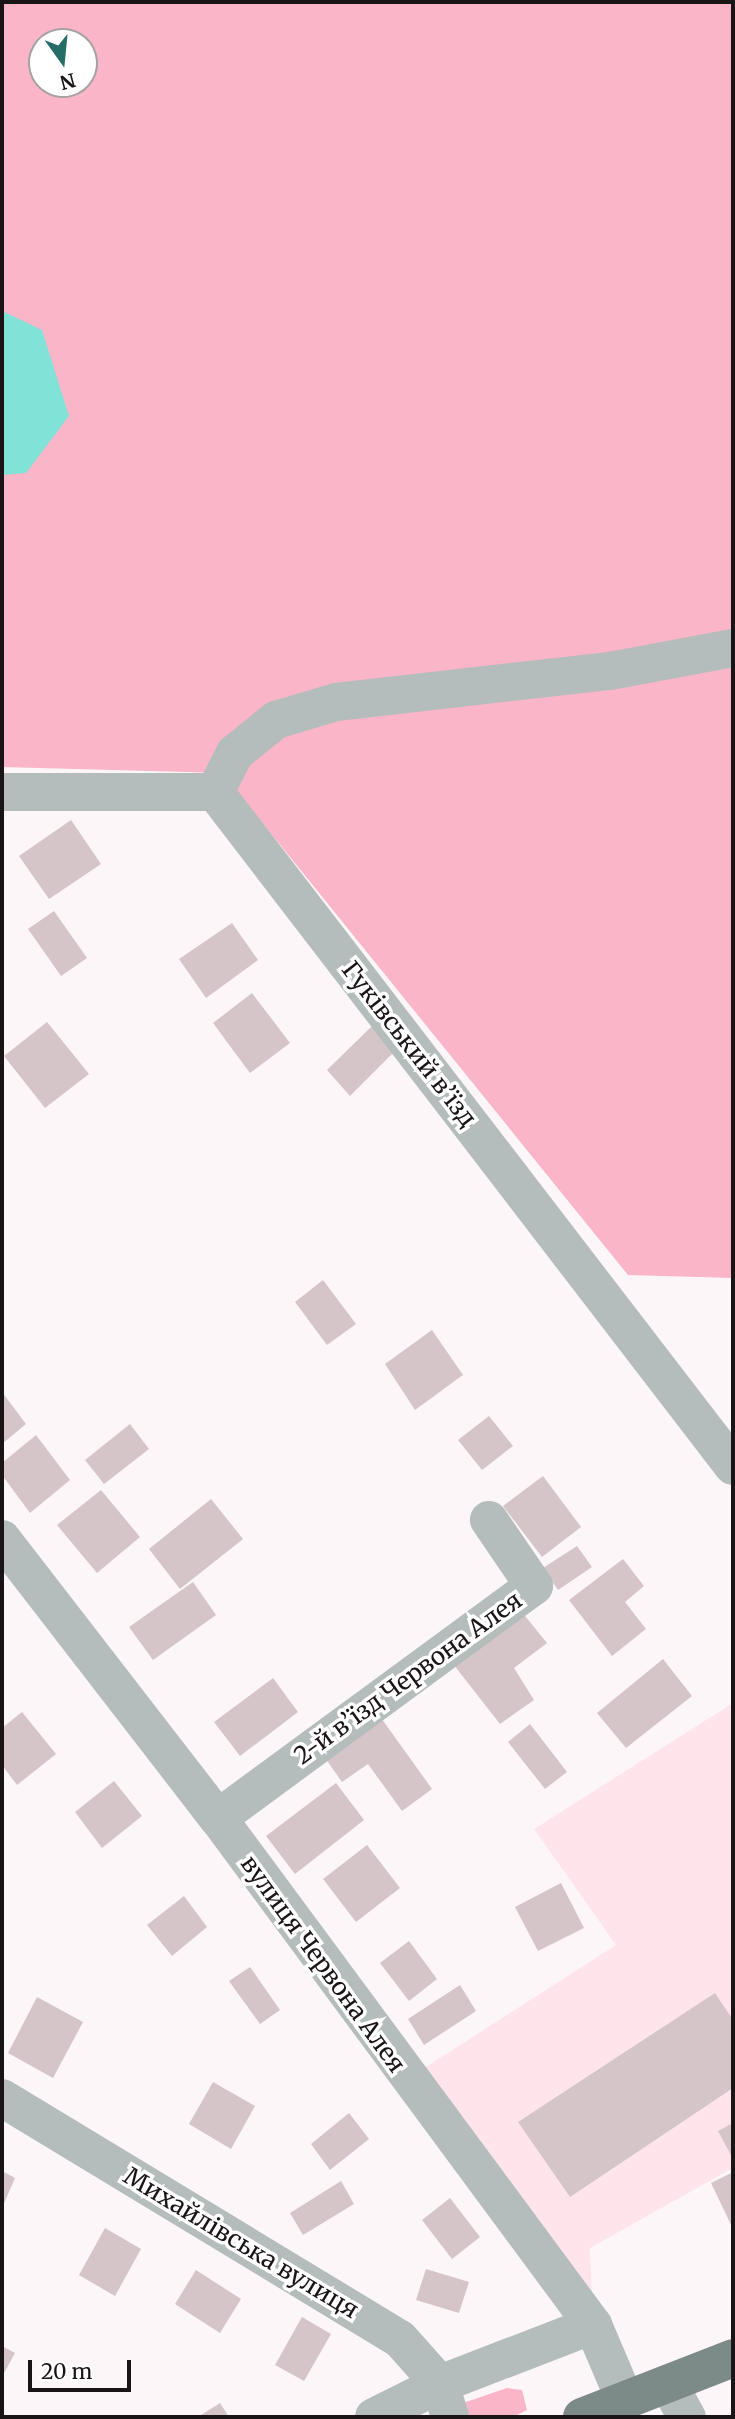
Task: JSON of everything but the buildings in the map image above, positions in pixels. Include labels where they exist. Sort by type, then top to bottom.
[{"type":"main road","points":[[582,2417],[625,2400],[678,2401],[733,2358]]},
{"type":"street","points":[[2,792],[215,792],[235,753],[276,720],[337,702],[610,671],[733,648]]},
{"type":"street","name":"Гуківський в’їзд","points":[[215,792],[733,1466]]},
{"type":"street","name":"2-й в’їзд Червона Алея","points":[[218,1818],[534,1586],[489,1520]]},
{"type":"street","name":"вулиця Червона Алея","points":[[2,1539],[218,1818],[593,2325],[625,2400]]},
{"type":"street","name":"Михайлівська вулиця","points":[[2,2098],[400,2339],[445,2401]]},
{"type":"street","points":[[374,2417],[445,2401],[593,2325]]},
{"type":"shaded area","points":[[2,2],[733,2],[733,1278],[628,1275],[222,773],[2,767]]},
{"type":"shaded area","points":[[733,1703],[733,2168],[590,2248],[593,2325],[407,2079],[616,1945],[534,1829]]},
{"type":"shaded area","points":[[507,2388],[522,2390],[527,2410],[513,2417],[453,2417],[463,2403]]},
{"type":"water","points":[[2,311],[42,330],[69,416],[26,473],[2,475]]}]
